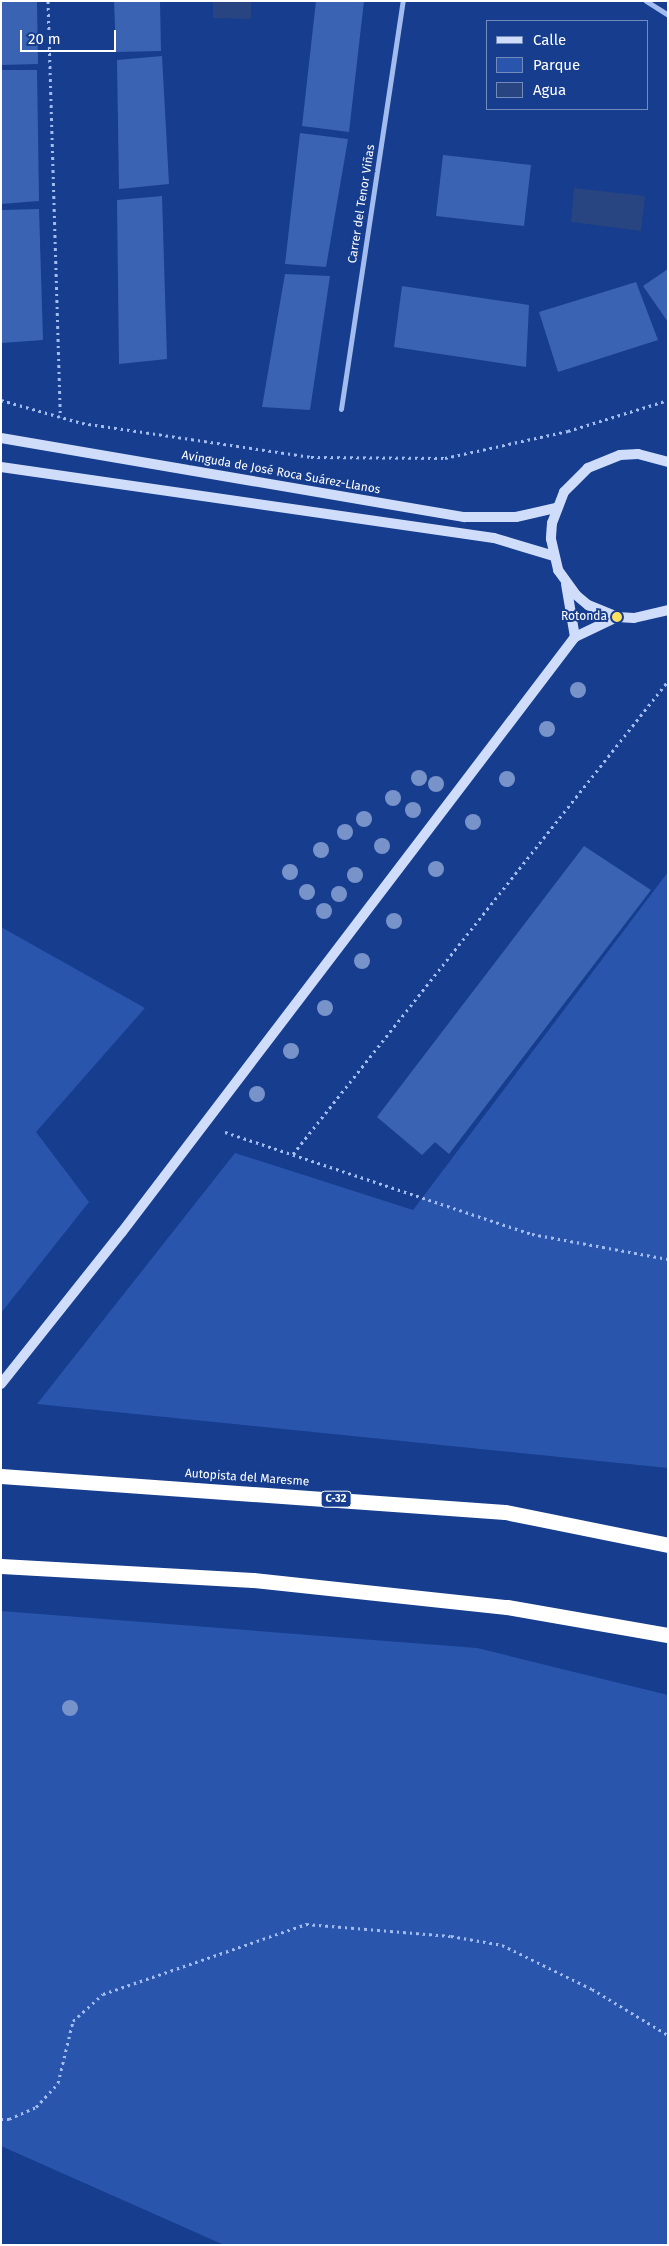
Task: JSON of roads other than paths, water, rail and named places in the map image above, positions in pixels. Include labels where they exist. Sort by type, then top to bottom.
[{"type":"highway","name":"Autopista del Maresme","points":[[1,1476],[505,1512],[668,1545]]},
{"type":"highway","points":[[1,1566],[263,1581],[507,1607],[668,1635]]},
{"type":"street","name":"Carrer del Tenor Viñas","points":[[341,409],[403,1]]},
{"type":"street","points":[[646,1],[668,15]]},
{"type":"street","name":"Avinguda de José Roca Suárez-Llanos","points":[[1,438],[464,517],[516,517],[556,508]]},
{"type":"street","points":[[575,637],[566,583],[554,556],[552,524],[556,508],[574,479],[604,460],[638,454],[668,462]]},
{"type":"street","points":[[1,467],[494,538],[554,556]]},
{"type":"street","points":[[566,583],[588,604],[617,617],[634,618],[667,611]]},
{"type":"street","points":[[1,1384],[122,1232],[575,637],[617,617]]},
{"type":"water","points":[[213,1],[251,1],[251,19],[213,18]]},
{"type":"water","points":[[574,188],[645,196],[641,231],[571,222]]},
{"type":"place","name":"Rotonda","points":[[617,617]]}]
